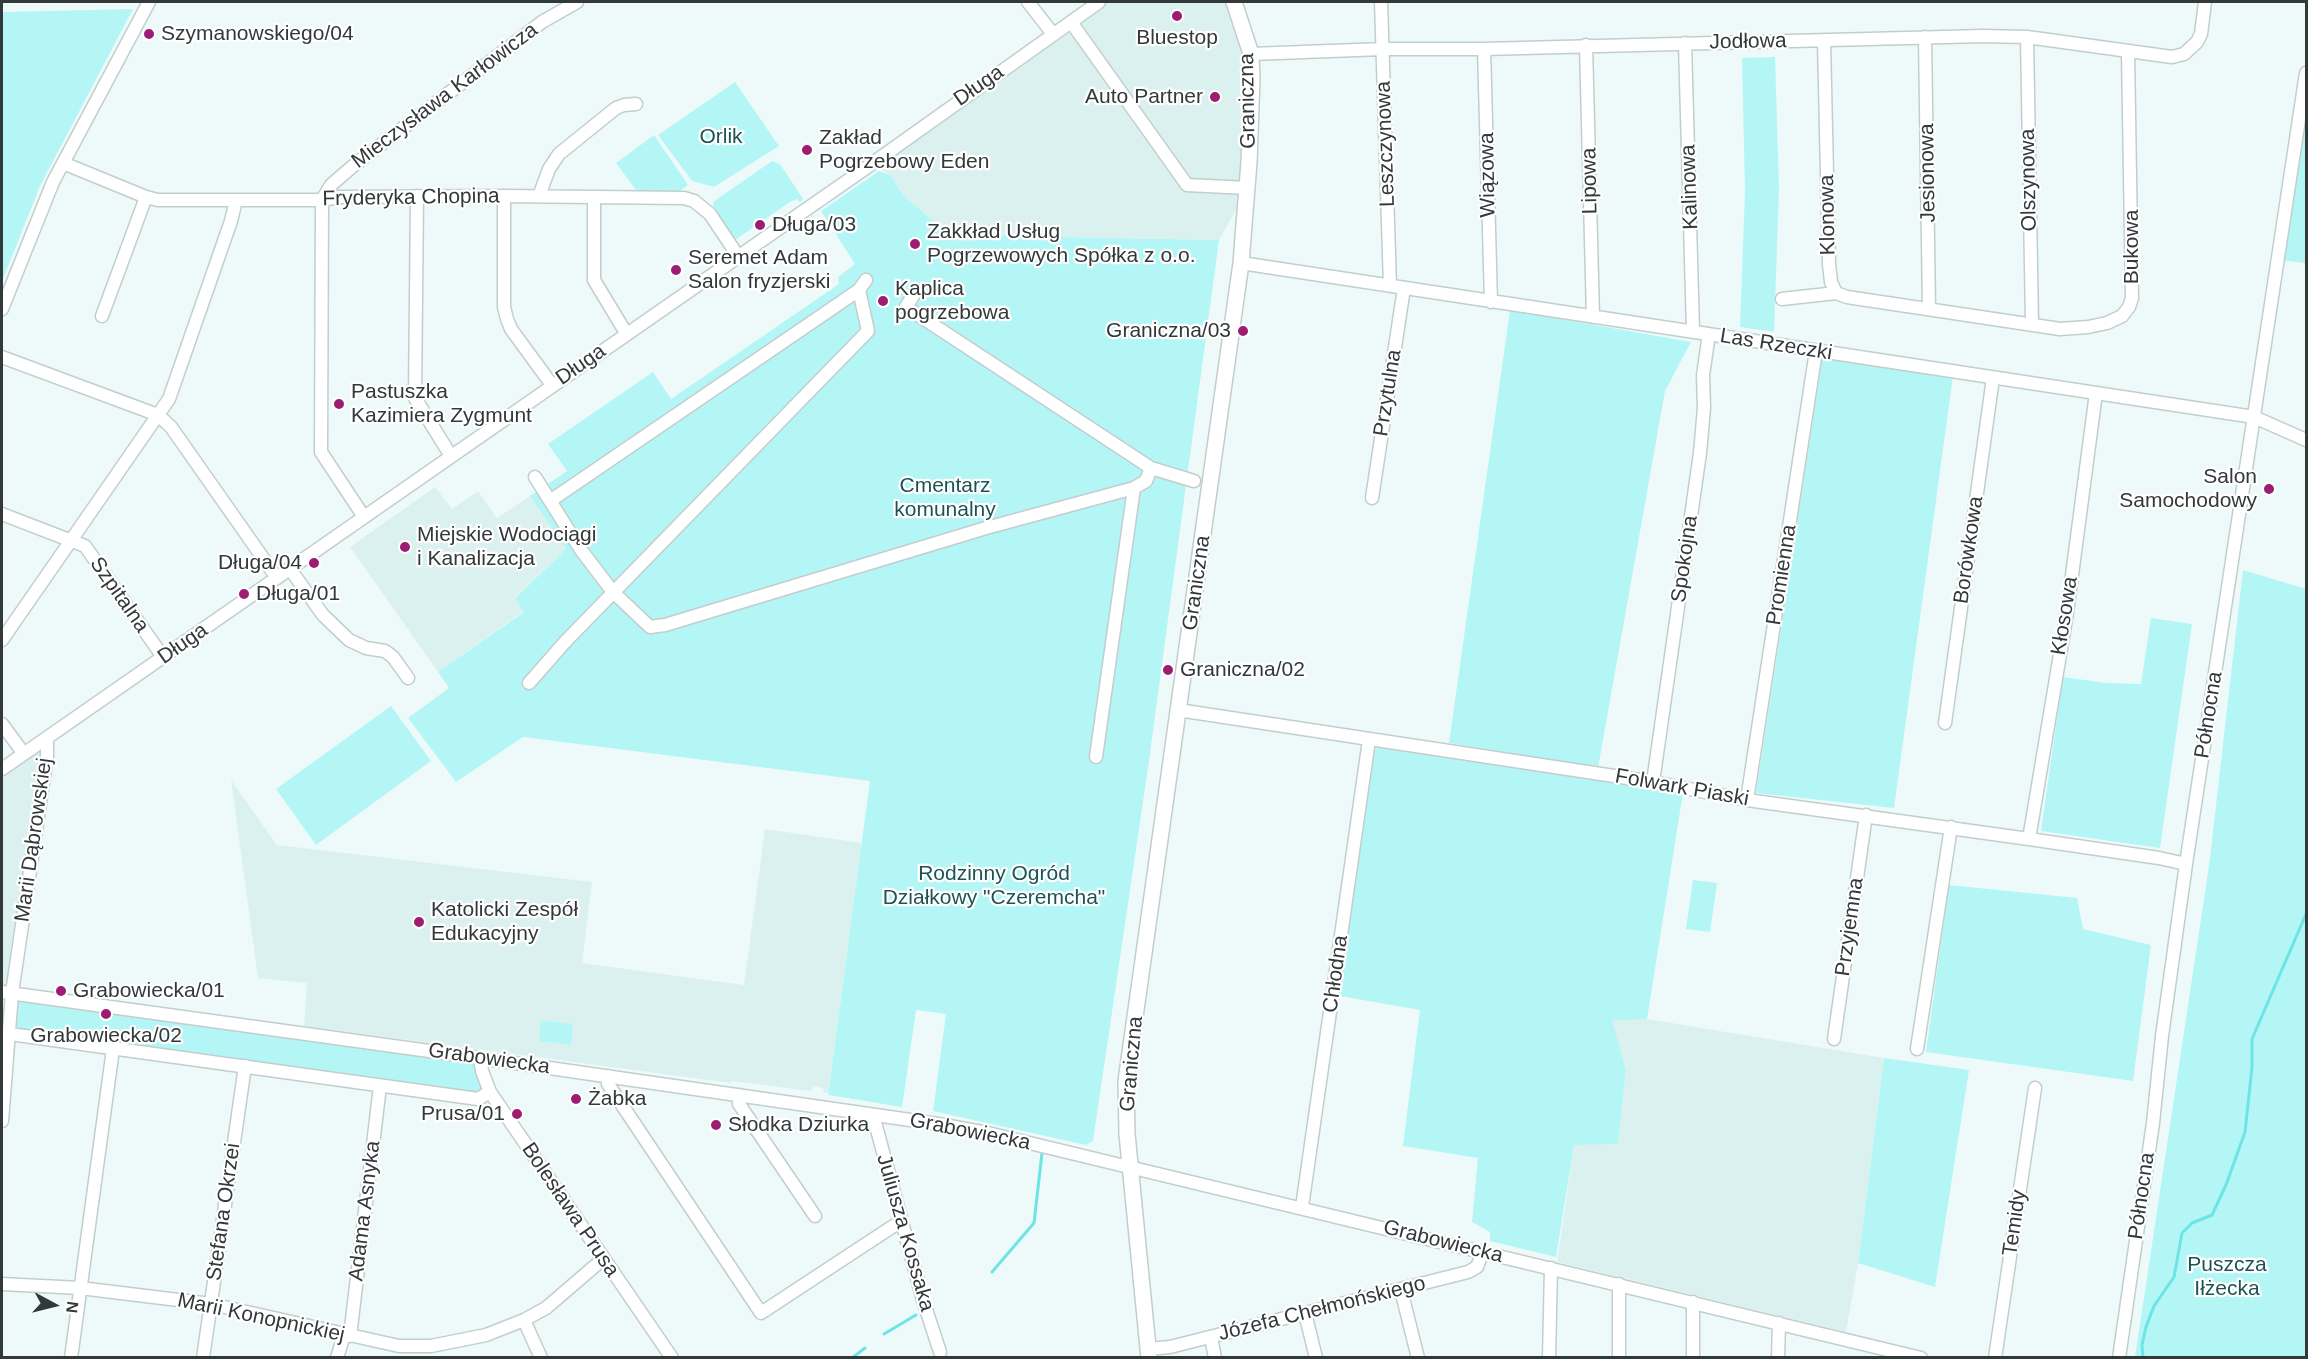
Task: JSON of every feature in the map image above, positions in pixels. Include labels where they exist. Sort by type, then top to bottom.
[{"type":"main road","name":"Graniczna","points":[[1149,1353],[1130,1166],[1126,1081],[1241,263],[1252,111],[1251,54],[1234,2]]},
{"type":"street","points":[[2,309],[40,212],[63,163],[149,2]]},
{"type":"street","name":"Mieczysława Karłowicza","points":[[322,200],[331,185],[353,166],[542,22],[577,2]]},
{"type":"street","points":[[1028,2],[1053,34]]},
{"type":"street","name":"Długa","points":[[2,769],[873,163],[1099,2]]},
{"type":"street","name":"Leszczynowa","points":[[1381,2],[1390,286]]},
{"type":"street","name":"Jodłowa","points":[[1251,54],[1924,37],[2027,37],[2172,57],[2184,54],[2197,42],[2201,33],[2205,2]]},
{"type":"street","points":[[1071,22],[1187,185],[1248,188]]},
{"type":"street","name":"Jesionowa","points":[[1924,37],[1929,309]]},
{"type":"street","name":"Olszynowa","points":[[2027,37],[2032,324]]},
{"type":"street","name":"Klonowa","points":[[1824,41],[1829,264],[1830,282],[1836,293]]},
{"type":"street","name":"Kalinowa","points":[[1685,43],[1693,332]]},
{"type":"street","name":"Lipowa","points":[[1586,45],[1593,317]]},
{"type":"street","name":"Wiązowa","points":[[1484,49],[1491,302]]},
{"type":"street","name":"Bukowa","points":[[1929,309],[2060,329],[2088,327],[2122,316],[2129,307],[2133,273],[2128,52]]},
{"type":"street","name":"Północna","points":[[2119,1358],[2153,1123],[2162,1036],[2186,864],[2307,74]]},
{"type":"street","points":[[539,196],[549,169],[559,154],[616,108],[636,104]]},
{"type":"street","name":"Fryderyka Chopina","points":[[63,163],[158,200],[322,200],[339,196],[684,198],[694,201],[710,214],[738,256]]},
{"type":"street","points":[[417,196],[415,398],[451,456]]},
{"type":"street","points":[[504,196],[504,308],[511,329],[552,385]]},
{"type":"street","points":[[102,316],[146,197]]},
{"type":"street","points":[[594,197],[594,280],[626,333]]},
{"type":"street","points":[[2,640],[169,399],[231,221],[236,200]]},
{"type":"street","points":[[322,200],[321,452],[364,517]]},
{"type":"street","name":"Las Rzeczki","points":[[1241,263],[2254,417],[2307,440]]},
{"type":"street","points":[[529,683],[613,592],[868,331],[863,285],[550,501]]},
{"type":"street","name":"Przytulna","points":[[1372,498],[1404,288]]},
{"type":"street","points":[[1782,299],[1836,293],[1847,297],[1929,309]]},
{"type":"street","points":[[914,294],[906,307],[1151,468],[1194,481]]},
{"type":"street","name":"Spokojna","points":[[1653,782],[1700,453],[1704,408],[1703,375],[1709,334]]},
{"type":"street","name":"Promienna","points":[[1747,800],[1816,351]]},
{"type":"street","points":[[2,357],[158,415],[171,427],[277,578]]},
{"type":"street","name":"Borówkowa","points":[[1945,723],[1993,378]]},
{"type":"street","name":"Kłosowa","points":[[2029,839],[2067,613],[2096,393]]},
{"type":"street","points":[[535,477],[581,550],[613,592],[650,627],[665,625],[986,528],[1134,488],[1146,481],[1151,468]]},
{"type":"street","points":[[1096,757],[1134,488]]},
{"type":"street","name":"Szpitalna","points":[[2,514],[85,546],[163,657]]},
{"type":"street","points":[[290,569],[323,615],[349,640],[366,648],[385,651],[393,657],[408,678]]},
{"type":"street","name":"Folwark Piaski","points":[[1178,710],[1653,782],[1747,800],[1951,827],[2186,864]]},
{"type":"street","points":[[2,724],[24,754]]},
{"type":"street","name":"Marii Dąbrowskiej","points":[[2,1121],[9,1034],[7,992],[47,756],[47,738]]},
{"type":"street","name":"Chłodna","points":[[1302,1207],[1369,740]]},
{"type":"street","name":"Przyjemna","points":[[1833,1039],[1866,815]]},
{"type":"street","points":[[1917,1049],[1951,827]]},
{"type":"street","name":"Grabowiecka","points":[[7,992],[873,1114],[988,1133],[1302,1207],[1914,1357]]},
{"type":"street","name":"Grabowiecka","points":[[9,1034],[478,1099],[490,1092]]},
{"type":"street","points":[[72,1358],[113,1049]]},
{"type":"street","name":"Bolesława Prusa","points":[[480,1058],[490,1092],[672,1358]]},
{"type":"street","name":"Stefana Okrzei","points":[[203,1358],[245,1066]]},
{"type":"street","points":[[608,1076],[608,1084],[761,1313],[901,1221]]},
{"type":"street","name":"Adama Asnyka","points":[[337,1358],[347,1336],[380,1086]]},
{"type":"street","name":"Temidy","points":[[1995,1358],[2035,1088]]},
{"type":"street","points":[[739,1095],[739,1104],[815,1216]]},
{"type":"street","name":"Juliusza Kossaka","points":[[873,1114],[923,1300],[940,1352]]},
{"type":"street","name":"Józefa Chełmońskiego","points":[[1149,1353],[1468,1272],[1477,1267],[1483,1251]]},
{"type":"street","name":"Marii Konopnickiej","points":[[2,1284],[80,1288],[210,1304],[347,1336],[431,1352],[486,1335],[524,1320],[546,1308],[603,1259]]},
{"type":"street","points":[[1549,1358],[1551,1268]]},
{"type":"street","points":[[1619,1284],[1619,1358]]},
{"type":"street","points":[[1401,1290],[1418,1358]]},
{"type":"street","points":[[1693,1302],[1693,1358]]},
{"type":"street","points":[[1305,1313],[1316,1358]]},
{"type":"street","points":[[524,1320],[541,1358]]},
{"type":"street","points":[[1778,1358],[1779,1323]]},
{"type":"street","points":[[1211,1337],[1215,1358]]},
{"type":"shaded area","points":[[1099,2],[1234,2],[1251,54],[1248,188],[1219,240],[950,235],[905,197],[890,175],[873,163]]},
{"type":"shaded area","points":[[435,487],[452,509],[478,491],[497,518],[530,496],[566,549],[515,597],[524,611],[438,672],[350,547]]},
{"type":"shaded area","points":[[47,738],[12,993],[2,992],[2,769]]},
{"type":"shaded area","name":"Katolicki Zespół Edukacyjny","points":[[231,780],[277,845],[592,882],[582,963],[744,985],[765,829],[862,843],[828,1093],[824,1093],[823,1088],[814,1086],[810,1091],[732,1081],[731,1083],[304,1026],[307,983],[258,978]]},
{"type":"shaded area","points":[[1611,1019],[1647,1019],[1884,1058],[1858,1263],[1846,1332],[1557,1262],[1574,1145],[1618,1143],[1626,1071]]},
{"type":"green space","points":[[133,9],[40,186],[2,281],[2,12]]},
{"type":"green space","points":[[1775,57],[1779,189],[1774,332],[1740,327],[1745,190],[1742,58]]},
{"type":"green space","points":[[2306,73],[2306,263],[2277,260]]},
{"type":"green space","name":"Orlik","points":[[735,82],[779,146],[714,187],[692,181],[658,135]]},
{"type":"green space","points":[[654,135],[688,185],[678,192],[636,190],[616,163]]},
{"type":"green space","points":[[772,161],[780,164],[803,199],[800,202],[797,199],[790,202],[735,240],[714,209],[713,202]]},
{"type":"green space","name":"Cmentarz komunalny","points":[[879,171],[890,175],[905,197],[950,235],[1219,240],[1148,768],[1093,1141],[1086,1145],[933,1111],[946,1014],[916,1010],[902,1107],[828,1095],[870,781],[523,737],[456,782],[408,718],[449,688],[438,672],[524,612],[515,598],[566,549],[530,496],[567,471],[548,444],[653,372],[671,399],[839,284],[838,277],[855,264],[821,211]]},
{"type":"green space","points":[[1510,310],[1691,342],[1665,391],[1598,768],[1449,743]]},
{"type":"green space","points":[[1823,354],[1953,376],[1894,808],[1756,793]]},
{"type":"green space","name":"Puszcza Iłżecka","points":[[2243,570],[2306,589],[2306,1357],[2135,1357],[2209,866]]},
{"type":"green space","points":[[2151,618],[2192,624],[2160,848],[2041,831],[2063,677],[2106,683],[2141,684]]},
{"type":"green space","points":[[391,706],[431,761],[316,845],[276,789]]},
{"type":"green space","points":[[1382,744],[1683,793],[1647,1019],[1612,1020],[1626,1071],[1618,1144],[1574,1145],[1556,1257],[1490,1241],[1490,1232],[1472,1222],[1478,1158],[1403,1146],[1420,1010],[1340,996],[1373,752]]},
{"type":"green space","points":[[1693,880],[1717,883],[1710,932],[1686,929]]},
{"type":"green space","points":[[1949,885],[2077,898],[2083,929],[2151,945],[2133,1081],[1926,1052]]},
{"type":"green space","points":[[12,993],[480,1058],[490,1092],[478,1099],[10,1034]]},
{"type":"green space","points":[[541,1020],[573,1024],[571,1045],[539,1041]]},
{"type":"green space","points":[[1884,1058],[1969,1070],[1935,1287],[1858,1263]]},
{"type":"waterway","points":[[2143,1358],[2142,1345],[2146,1327],[2154,1306],[2174,1277],[2182,1233],[2192,1223],[2212,1215],[2226,1185],[2245,1132],[2252,1067],[2252,1039],[2306,914]]},
{"type":"waterway","points":[[992,1272],[1034,1223],[1042,1153]]},
{"type":"waterway","points":[[884,1334],[916,1315]]},
{"type":"waterway","points":[[852,1358],[865,1348]]},
{"type":"place","name":"Bluestop","points":[[1177,16]]},
{"type":"place","name":"Szymanowskiego/04","points":[[149,34]]},
{"type":"place","name":"Auto Partner","points":[[1215,97]]},
{"type":"place","name":"Zakład Pogrzebowy Eden","points":[[807,150]]},
{"type":"place","name":"Długa/03","points":[[760,225]]},
{"type":"place","name":"Zakkład Usług Pogrzewowych Spółka z o.o.","points":[[915,244]]},
{"type":"place","name":"Seremet Adam Salon fryzjerski","points":[[676,270]]},
{"type":"place","name":"Kaplica pogrzebowa","points":[[883,301]]},
{"type":"place","name":"Graniczna/03","points":[[1243,331]]},
{"type":"place","name":"Pastuszka Kazimiera Zygmunt","points":[[339,404]]},
{"type":"place","name":"Salon Samochodowy","points":[[2269,489]]},
{"type":"place","name":"Miejskie Wodociągi i Kanalizacja","points":[[405,547]]},
{"type":"place","name":"Długa/04","points":[[314,563]]},
{"type":"place","name":"Długa/01","points":[[244,594]]},
{"type":"place","name":"Graniczna/02","points":[[1168,670]]},
{"type":"place","name":"Katolicki Zespół Edukacyjny","points":[[419,922]]},
{"type":"place","name":"Grabowiecka/01","points":[[61,991]]},
{"type":"place","name":"Grabowiecka/02","points":[[106,1014]]},
{"type":"place","name":"Żabka","points":[[576,1099]]},
{"type":"place","name":"Prusa/01","points":[[517,1114]]},
{"type":"place","name":"Słodka Dziurka","points":[[716,1125]]},
{"type":"park label","name":"Rodzinny Ogród Działkowy \"Czeremcha\"","points":[[994,886]]}]
